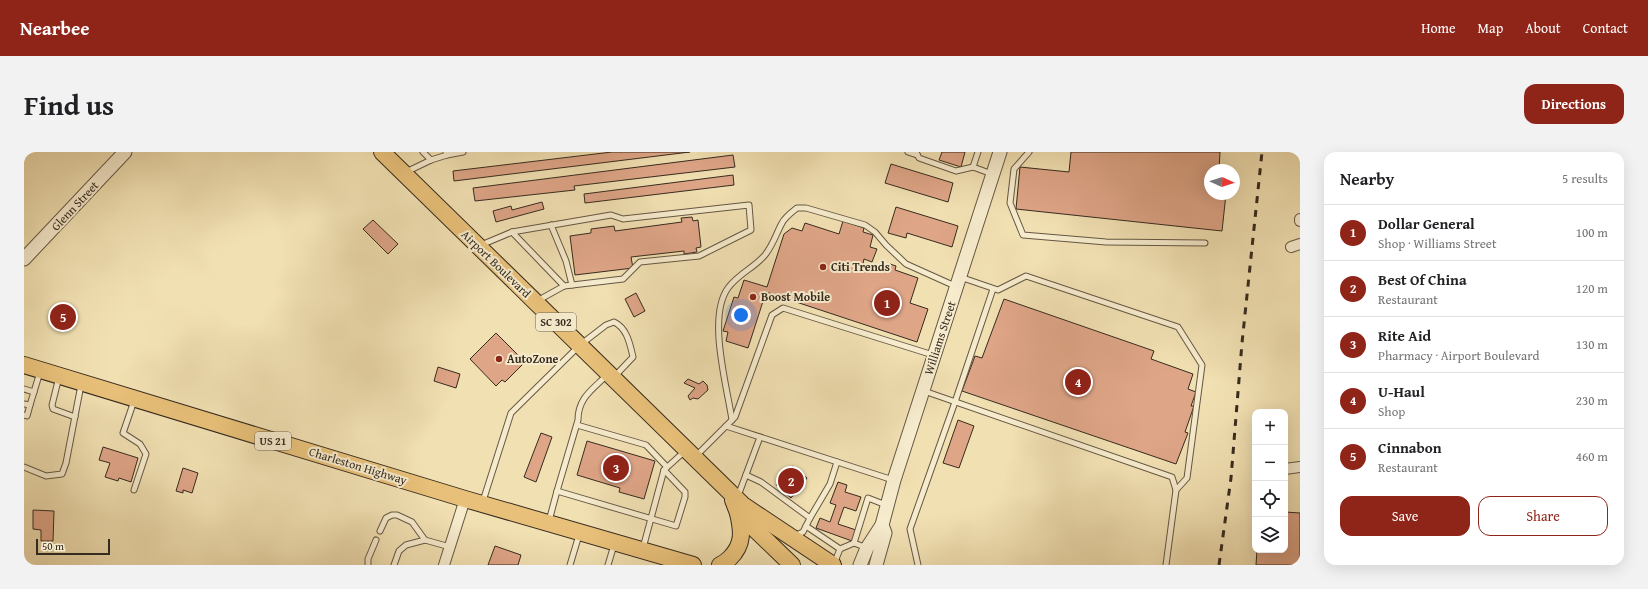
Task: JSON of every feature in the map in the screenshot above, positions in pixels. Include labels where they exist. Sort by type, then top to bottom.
[{"type":"main road","name":"Airport Boulevard","points":[[382,152],[691,453],[792,565]]},
{"type":"main road","name":"Charleston Highway","points":[[24,365],[465,499],[693,565]]},
{"type":"main road","name":"Airport Boulevard","points":[[736,502],[743,505],[833,565]]},
{"type":"main road","points":[[720,565],[725,563],[734,554],[741,544],[742,530],[736,502]]},
{"type":"street","name":"Glenn Street","points":[[24,259],[125,152]]},
{"type":"street","name":"Williams Street","points":[[860,565],[867,548],[882,525],[894,480],[1000,152]]},
{"type":"street","points":[[1288,469],[1300,467]]},
{"type":"street","points":[[444,565],[465,499]]},
{"type":"street","name":"Williams Street","points":[[876,565],[885,533],[882,525]]},
{"type":"lane","points":[[423,152],[431,160]]},
{"type":"lane","points":[[403,173],[446,153],[463,152]]},
{"type":"lane","points":[[908,152],[916,154],[919,158],[956,171],[973,167],[993,174]]},
{"type":"lane","points":[[973,167],[978,152]]},
{"type":"lane","points":[[1029,152],[1014,169],[1010,203],[1023,235],[1106,242],[1205,243]]},
{"type":"lane","points":[[479,246],[512,232],[611,215],[623,219],[749,205],[751,230],[699,256],[640,262],[623,279],[564,286],[535,302]]},
{"type":"lane","points":[[732,420],[720,354],[718,324],[722,300],[728,288],[739,276],[764,256],[773,244],[783,222],[797,208],[813,209],[865,225],[875,232],[906,264],[958,282],[998,290],[1026,276],[1178,327],[1202,365],[1187,478],[1176,490]]},
{"type":"lane","points":[[552,225],[566,261],[572,285]]},
{"type":"lane","points":[[512,232],[564,286]]},
{"type":"lane","points":[[918,565],[910,529],[955,402],[992,289]]},
{"type":"lane","points":[[643,550],[666,469],[691,453],[726,426],[735,417],[772,316],[783,308],[934,356]]},
{"type":"lane","points":[[482,503],[511,413],[580,345],[610,322],[617,324],[629,338],[633,356],[581,402],[578,410],[577,424],[548,523]]},
{"type":"lane","points":[[24,415],[27,416],[41,370]]},
{"type":"lane","points":[[60,376],[52,405],[53,409],[75,417]]},
{"type":"lane","points":[[24,467],[46,476],[62,474],[66,463],[81,382]]},
{"type":"lane","points":[[24,389],[34,392]]},
{"type":"lane","points":[[923,391],[1172,477],[1176,490],[1166,565]]},
{"type":"lane","points":[[134,490],[146,454],[140,444],[124,433],[135,399]]},
{"type":"lane","points":[[24,404],[30,405]]},
{"type":"lane","points":[[557,491],[676,526],[686,497],[685,492],[646,445],[577,424]]},
{"type":"lane","points":[[726,426],[894,480]]},
{"type":"lane","points":[[736,502],[760,437]]},
{"type":"lane","points":[[792,537],[803,532],[830,484],[836,462]]},
{"type":"lane","points":[[746,475],[761,482],[810,518]]},
{"type":"lane","points":[[854,543],[868,498],[887,505]]},
{"type":"lane","points":[[380,531],[386,518],[392,515],[398,515],[412,522],[425,540]]},
{"type":"lane","points":[[806,526],[840,549]]},
{"type":"lane","points":[[570,565],[580,532]]},
{"type":"lane","points":[[368,565],[368,559],[376,540]]},
{"type":"lane","points":[[394,565],[399,551],[406,545],[425,540],[450,547]]},
{"type":"lane","points":[[608,565],[615,542]]},
{"type":"lane","points":[[833,565],[840,549],[854,543],[867,548]]},
{"type":"building","points":[[612,152],[690,152],[454,181],[453,171]]},
{"type":"building","points":[[942,152],[965,152],[961,167],[939,160]]},
{"type":"building","points":[[1071,152],[1220,152],[1219,164],[1204,164],[1204,200],[1225,200],[1222,231],[1016,209],[1020,167],[1069,172]]},
{"type":"building","points":[[733,155],[735,167],[574,186],[575,190],[475,201],[473,188]]},
{"type":"building","points":[[891,164],[953,183],[948,202],[885,183]]},
{"type":"building","points":[[733,175],[734,185],[585,203],[584,194]]},
{"type":"building","points":[[542,202],[544,209],[496,222],[493,211],[511,206],[512,210]]},
{"type":"building","points":[[896,207],[958,226],[952,247],[907,233],[906,238],[888,233]]},
{"type":"building","points":[[692,217],[693,221],[698,220],[701,247],[696,248],[697,252],[684,254],[684,251],[631,257],[633,268],[575,275],[570,236],[591,233],[591,229],[614,226],[615,231],[682,222],[681,218]]},
{"type":"building","points":[[373,220],[398,244],[388,254],[363,229]]},
{"type":"building","points":[[843,221],[864,228],[863,232],[873,235],[870,247],[877,249],[872,262],[864,259],[863,264],[887,272],[890,264],[896,266],[895,270],[918,278],[910,303],[928,309],[917,342],[766,292],[748,348],[726,341],[728,332],[723,331],[734,297],[738,298],[744,280],[767,287],[784,234],[792,228],[802,231],[805,223],[839,234]]},
{"type":"building","points":[[636,293],[645,311],[634,317],[625,299]]},
{"type":"building","points":[[1004,299],[1154,351],[1151,359],[1193,374],[1188,389],[1196,392],[1191,406],[1194,406],[1185,432],[1188,433],[1176,464],[962,391],[975,356],[982,358]]},
{"type":"building","points":[[496,333],[525,362],[505,382],[502,380],[496,386],[470,359]]},
{"type":"building","points":[[438,367],[460,374],[456,388],[434,381]]},
{"type":"building","points":[[688,379],[699,384],[703,381],[707,385],[708,390],[698,399],[693,398],[690,400],[688,396],[695,388],[684,383]]},
{"type":"building","points":[[958,420],[974,426],[959,468],[943,463]]},
{"type":"building","points":[[541,433],[552,437],[536,482],[524,477]]},
{"type":"building","points":[[587,441],[655,461],[644,499],[619,492],[620,488],[577,475]]},
{"type":"building","points":[[103,447],[138,458],[131,482],[119,478],[118,481],[105,477],[110,463],[99,460]]},
{"type":"building","points":[[792,466],[807,478],[791,498],[776,485]]},
{"type":"building","points":[[183,468],[198,473],[192,493],[183,490],[183,493],[176,491]]},
{"type":"building","points":[[838,482],[847,485],[845,492],[861,497],[856,511],[844,507],[838,524],[856,530],[852,541],[816,528],[820,518],[830,522],[836,505],[830,503]]},
{"type":"building","points":[[33,510],[54,511],[53,541],[41,541],[41,530],[33,529]]},
{"type":"building","points":[[1288,512],[1300,513],[1300,565],[1256,565],[1257,553],[1288,553]]},
{"type":"building","points":[[495,546],[521,555],[518,565],[488,565]]},
{"type":"railway","points":[[1219,565],[1231,478],[1242,343],[1262,152]]},
{"type":"place","name":"Citi Trends","points":[[823,267]]},
{"type":"place","name":"Boost Mobile","points":[[753,297]]},
{"type":"place","name":"Dollar General","points":[[887,303]]},
{"type":"place","name":"Cinnabon","points":[[63,317]]},
{"type":"place","name":"AutoZone","points":[[499,359]]},
{"type":"place","name":"U-Haul","points":[[1078,382]]},
{"type":"place","name":"Rite Aid","points":[[616,468]]},
{"type":"place","name":"Best Of China","points":[[791,481]]}]
